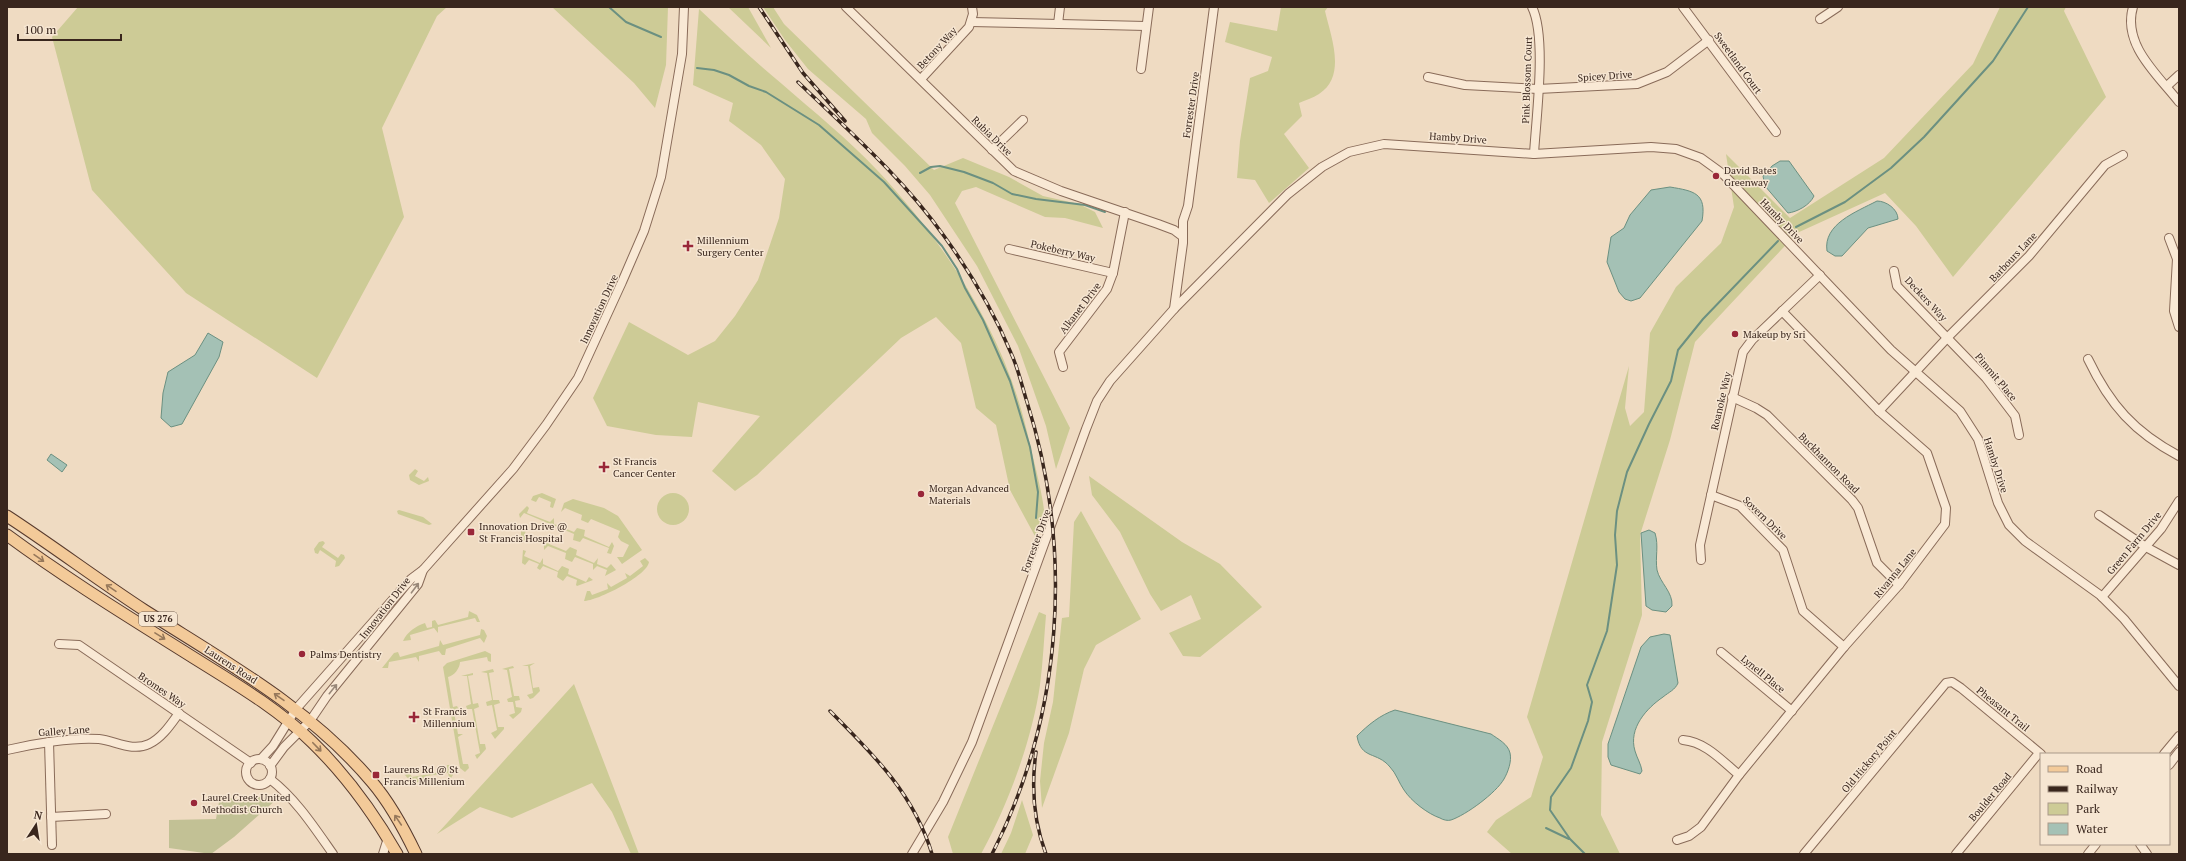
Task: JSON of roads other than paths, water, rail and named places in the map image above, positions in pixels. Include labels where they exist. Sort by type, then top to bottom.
[{"type":"main road","name":"Laurens Road","points":[[7,516],[125,597],[296,709],[343,750],[373,783],[404,830],[416,854]]},
{"type":"main road","name":"Laurens Road","points":[[7,535],[118,610],[234,683],[288,722],[344,775],[376,817],[397,854]]},
{"type":"main road","points":[[118,610],[125,597]]},
{"type":"street","name":"Innovation Drive","points":[[261,759],[273,746],[296,709],[411,579],[423,570],[513,469],[546,425],[578,378],[644,231],[660,177],[682,54],[684,7]]},
{"type":"street","name":"Rubia Drive","points":[[846,7],[1014,171],[1061,191],[1174,230],[1182,240]]},
{"type":"street","points":[[972,7],[971,22],[1146,26]]},
{"type":"street","points":[[1058,24],[1060,7]]},
{"type":"street","points":[[1142,69],[1149,7]]},
{"type":"street","name":"Forrester Drive","points":[[1182,240],[1186,236],[1188,206],[1214,7]]},
{"type":"street","name":"Pink Blossom Court","points":[[1532,7],[1539,33],[1538,89],[1534,154]]},
{"type":"street","name":"Sweetland Court","points":[[1683,7],[1776,132]]},
{"type":"street","points":[[1820,19],[1838,7]]},
{"type":"street","points":[[2133,7],[2131,30],[2138,51],[2179,102]]},
{"type":"street","name":"Betony Way","points":[[921,79],[969,27],[971,22]]},
{"type":"street","name":"Spicey Drive","points":[[1428,77],[1465,85],[1538,89],[1637,84],[1667,72],[1709,40]]},
{"type":"street","points":[[2167,86],[2179,75]]},
{"type":"street","points":[[992,150],[1023,120]]},
{"type":"street","name":"Hamby Drive","points":[[1174,309],[1288,194],[1322,167],[1348,152],[1372,146],[1407,144],[1534,154],[1651,147],[1676,149],[1690,153],[1712,165],[1723,174],[1891,350],[1950,402],[1972,428],[1981,448],[1998,503],[2009,525],[2025,541],[2102,596],[2124,619],[2179,686]]},
{"type":"street","name":"Barbours Lane","points":[[1879,411],[1948,337],[2029,256],[2104,165],[2123,155]]},
{"type":"street","name":"Forrester Drive","points":[[912,854],[943,802],[972,742],[1097,402],[1110,381],[1174,309],[1183,221],[1188,206]]},
{"type":"street","name":"Alkanet Drive","points":[[1063,367],[1059,352],[1108,289],[1113,273],[1125,212]]},
{"type":"street","name":"Rubia Drive","points":[[1158,224],[1183,221]]},
{"type":"street","points":[[2169,238],[2177,259],[2174,310],[2179,327]]},
{"type":"street","name":"Pokeberry Way","points":[[1009,250],[1113,273]]},
{"type":"street","name":"Deckers Way","points":[[1894,271],[1897,286],[1948,337]]},
{"type":"street","name":"Roanoke Way","points":[[1701,560],[1700,545],[1743,352],[1752,340],[1820,275]]},
{"type":"street","name":"Rivanna Lane","points":[[1677,840],[1689,836],[1701,827],[1739,775],[1844,647],[1898,585],[1945,524],[1946,508],[1927,453],[1879,411],[1782,311]]},
{"type":"street","name":"Pimmit Place","points":[[1948,337],[1986,378],[2015,416],[2019,435]]},
{"type":"street","points":[[2088,359],[2100,385],[2117,408],[2161,447],[2179,456]]},
{"type":"street","name":"Buckhannon Road","points":[[1732,397],[1756,408],[1767,416],[1852,500],[1858,508],[1877,563],[1898,585]]},
{"type":"street","name":"Sovern Drive","points":[[1711,495],[1740,506],[1784,550],[1804,611],[1844,647]]},
{"type":"street","name":"Green Farm Drive","points":[[2102,596],[2146,547],[2179,501]]},
{"type":"street","points":[[2099,515],[2146,547],[2179,565]]},
{"type":"street","name":"Innovation Drive","points":[[270,766],[299,731],[310,721],[327,696],[418,584],[423,570]]},
{"type":"street","name":"Bromes Way","points":[[59,644],[79,645],[251,763]]},
{"type":"street","name":"Lynell Place","points":[[1721,652],[1792,711]]},
{"type":"street","name":"Pheasant Trail","points":[[1950,682],[1961,688],[2040,753]]},
{"type":"street","name":"Old Hickory Point","points":[[1804,854],[1946,683],[1950,682]]},
{"type":"street","name":"Galley Lane","points":[[7,750],[49,742],[98,739],[129,747],[141,746],[150,744],[160,736],[179,713]]},
{"type":"street","points":[[2165,753],[2179,736]]},
{"type":"street","points":[[1683,740],[1695,741],[1709,749],[1739,775]]},
{"type":"street","points":[[49,742],[52,845]]},
{"type":"street","points":[[2170,764],[2179,752]]},
{"type":"street","name":"Boulder Road","points":[[1956,854],[2040,753]]},
{"type":"street","points":[[261,759],[270,766],[272,774],[270,779],[262,784],[252,782],[248,778],[247,771],[251,763],[261,759]]},
{"type":"street","points":[[270,779],[280,787],[313,824],[333,854]]},
{"type":"street","points":[[51,817],[106,814]]},
{"type":"street","points":[[383,854],[388,838]]},
{"type":"street","points":[[2088,854],[2095,845]]},
{"type":"street","points":[[2141,845],[2147,854]]},
{"type":"water","points":[[1780,161],[1789,161],[1814,196],[1799,210],[1788,213],[1765,186],[1763,176],[1772,166]]},
{"type":"water","points":[[1670,187],[1686,190],[1697,195],[1702,204],[1702,221],[1640,298],[1631,301],[1625,299],[1619,292],[1607,262],[1611,237],[1624,228],[1630,215],[1651,190]]},
{"type":"water","points":[[1877,201],[1884,202],[1891,206],[1896,212],[1898,219],[1868,228],[1842,256],[1835,256],[1827,251],[1827,242],[1830,233],[1836,226],[1851,215]]},
{"type":"water","points":[[208,333],[223,342],[219,357],[182,424],[171,427],[161,418],[163,393],[168,372],[195,355]]},
{"type":"water","points":[[51,454],[67,465],[62,472],[47,460]]},
{"type":"water","points":[[1649,530],[1655,533],[1657,542],[1657,570],[1672,601],[1672,606],[1666,612],[1652,610],[1646,606],[1641,533]]},
{"type":"water","points":[[1664,634],[1670,635],[1678,683],[1674,689],[1645,713],[1634,734],[1635,751],[1642,771],[1640,774],[1611,765],[1608,757],[1608,744],[1641,647],[1650,637]]},
{"type":"water","points":[[1395,710],[1491,734],[1500,740],[1509,750],[1510,759],[1507,773],[1500,785],[1480,803],[1451,820],[1435,816],[1415,803],[1402,787],[1390,767],[1385,762],[1362,749],[1357,736],[1370,724]]},
{"type":"waterway","points":[[609,7],[626,22],[661,37]]},
{"type":"waterway","points":[[1796,227],[1845,202],[1891,168],[1924,137],[1993,61],[2028,7]]},
{"type":"waterway","points":[[697,68],[714,70],[729,75],[749,86],[766,92],[819,125],[884,182],[942,246],[957,269],[965,288],[983,320],[1010,381],[1030,447],[1038,492],[1036,518]]},
{"type":"waterway","points":[[920,173],[931,167],[940,166],[964,172],[993,183],[1012,194],[1036,199],[1085,205],[1105,212]]},
{"type":"waterway","points":[[1585,854],[1570,839],[1550,810],[1551,797],[1571,768],[1588,721],[1592,702],[1587,685],[1607,631],[1617,565],[1615,535],[1617,511],[1627,472],[1671,381],[1678,350],[1703,319],[1778,241]]},
{"type":"waterway","points":[[1546,828],[1569,839]]},
{"type":"railway","points":[[759,7],[803,73],[845,121]]},
{"type":"railway","points":[[798,82],[856,137],[911,194],[944,236],[963,264],[989,307],[1018,371],[1042,458],[1051,516],[1055,574],[1054,632],[1047,689],[1034,746],[1016,801],[992,854]]},
{"type":"railway","points":[[830,711],[862,743],[903,794],[915,812],[932,854]]},
{"type":"railway","points":[[1036,752],[1034,765],[1034,804],[1038,829],[1046,854]]},
{"type":"place","name":"David Bates Greenway","points":[[1716,176]]},
{"type":"place","name":"Millennium Surgery Center","points":[[688,246]]},
{"type":"place","name":"Makeup by Sri","points":[[1735,334]]},
{"type":"place","name":"St Francis Cancer Center","points":[[604,467]]},
{"type":"place","name":"Morgan Advanced Materials","points":[[921,494]]},
{"type":"place","name":"Innovation Drive @ St Francis Hospital","points":[[471,532]]},
{"type":"place","name":"Palms Dentistry","points":[[302,654]]},
{"type":"place","name":"St Francis Millennium","points":[[414,717]]},
{"type":"place","name":"Laurens Rd @ St Francis Millenium","points":[[376,775]]},
{"type":"place","name":"Laurel Creek United Methodist Church","points":[[194,803]]}]
